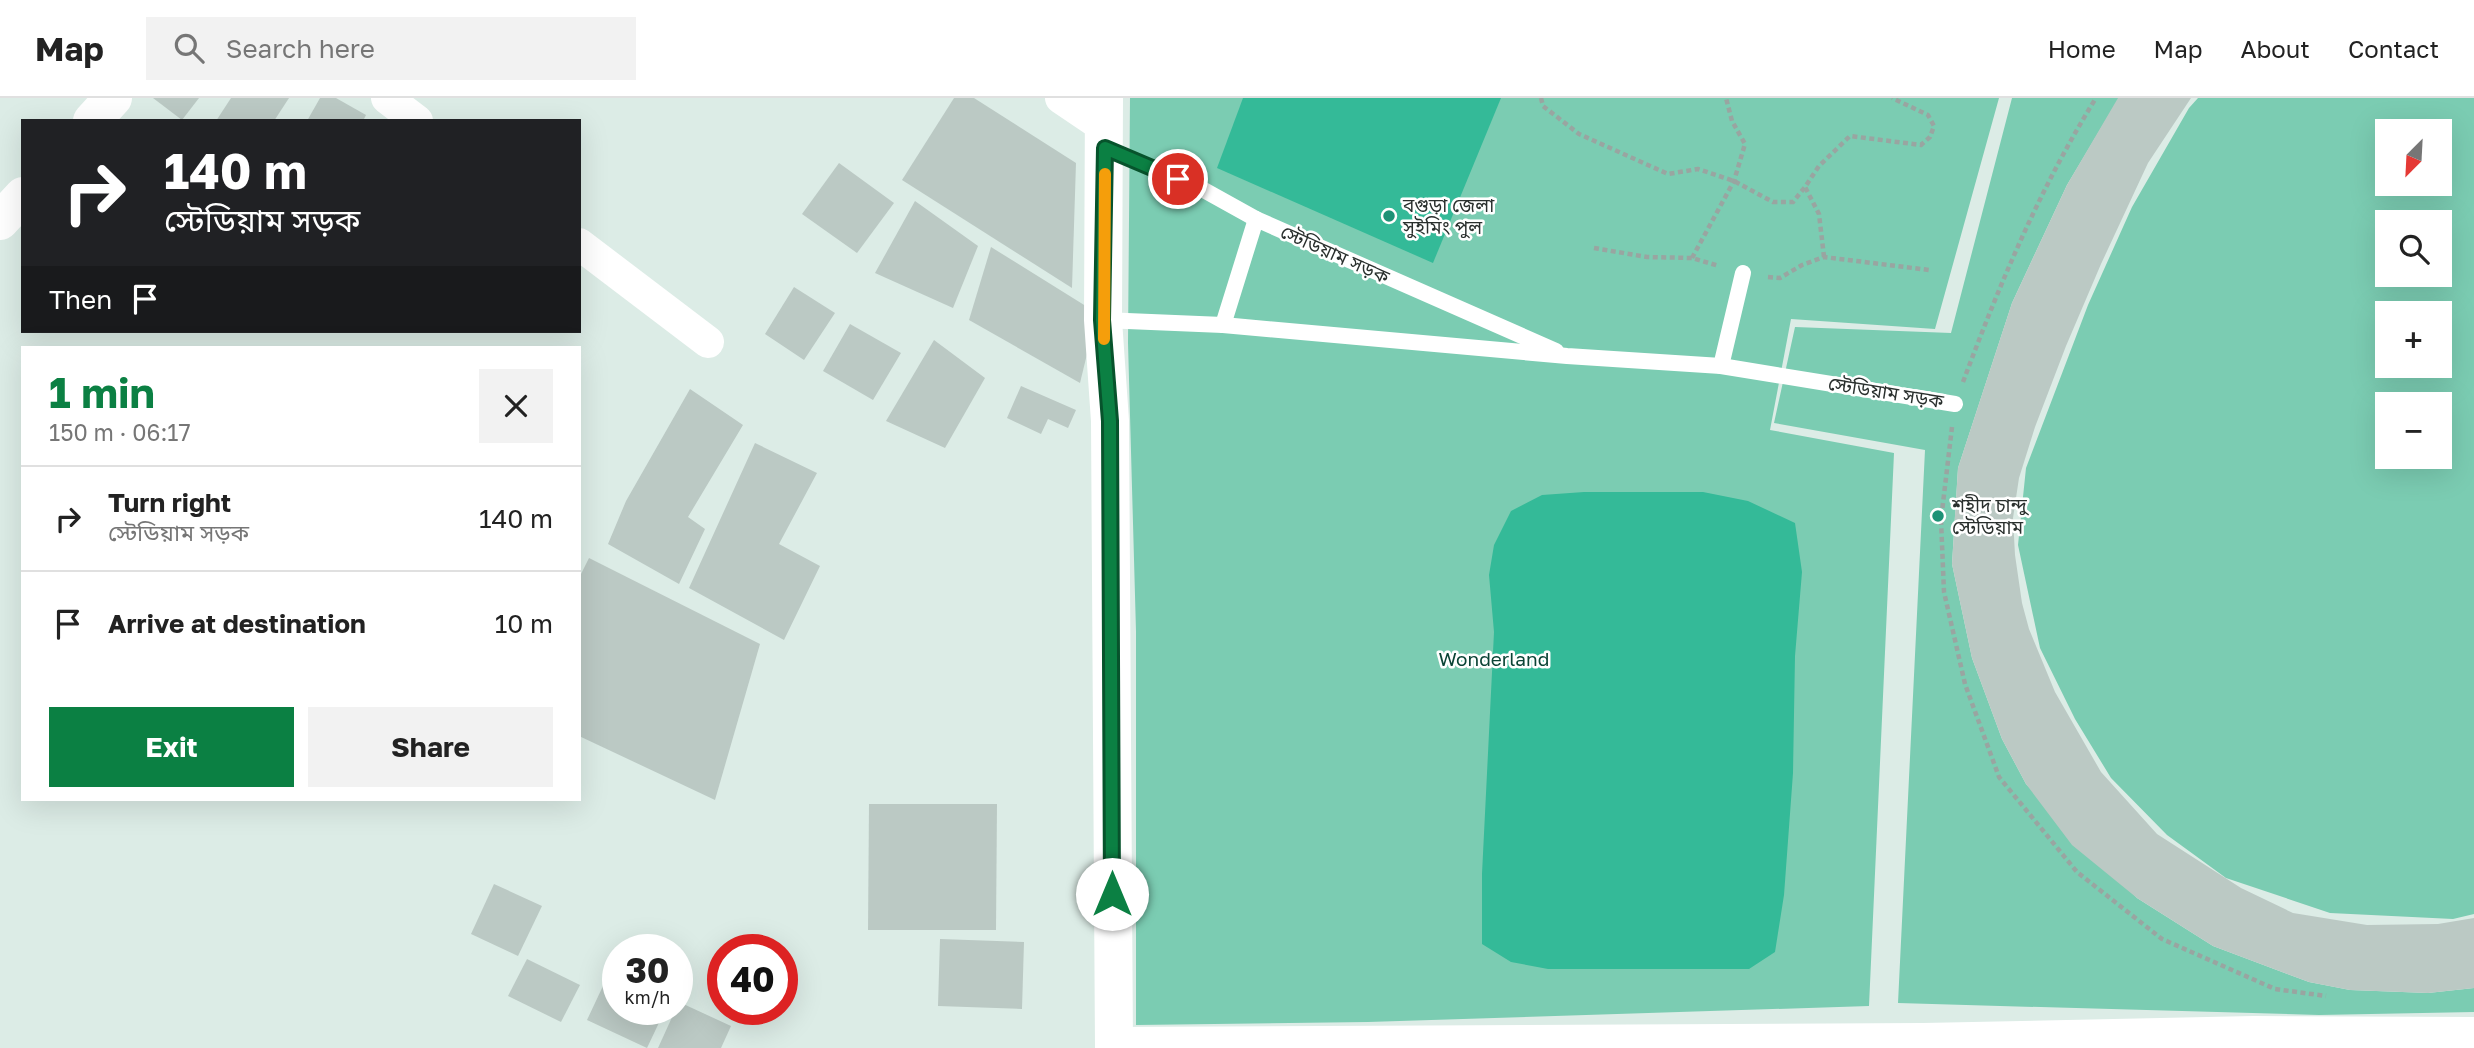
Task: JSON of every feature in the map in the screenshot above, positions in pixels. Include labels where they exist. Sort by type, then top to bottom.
[{"type":"street","points":[[94,119],[113,98]]},
{"type":"street","points":[[387,98],[414,119]]},
{"type":"street","points":[[1061,98],[1104,124],[1102,320],[1110,421],[1114,1045],[1923,1039],[2253,1032],[2474,1033]]},
{"type":"street","points":[[0,221],[21,198]]},
{"type":"street","points":[[581,246],[708,342]]},
{"type":"lane","name":"স্টেডিয়াম সড়ক","points":[[1104,124],[1202,189],[1255,219],[1567,356]]},
{"type":"lane","points":[[1223,325],[1255,219]]},
{"type":"lane","points":[[1721,366],[1744,273]]},
{"type":"lane","name":"স্টেডিয়াম সড়ক","points":[[1102,320],[1223,325],[1567,356],[1721,366],[1955,404]]},
{"type":"path","points":[[1541,98],[1544,106],[1578,134],[1668,174],[1698,169],[1734,181],[1773,202],[1793,202],[1819,166],[1850,136],[1921,145],[1930,137],[1934,126],[1927,115],[1892,98]]},
{"type":"path","points":[[1692,258],[1734,181],[1745,144],[1732,121],[1726,98]]},
{"type":"path","points":[[2096,98],[2072,137],[2016,247],[1955,404],[1941,520],[1944,592],[1965,684],[1999,776],[2077,872],[2162,939],[2275,989],[2339,997]]},
{"type":"path","points":[[1805,187],[1819,214],[1824,257]]},
{"type":"green space","name":"Wonderland","points":[[1130,98],[1999,98],[1935,329],[1791,319],[1770,430],[1894,453],[1869,1006],[1368,1022],[1136,1025],[1136,631],[1128,343]]},
{"type":"green space","name":"শহীদ চান্দু স্টেডিয়াম","points":[[2012,98],[2119,98],[2067,185],[2012,303],[1958,468],[1952,564],[1972,658],[2002,739],[2026,784],[2137,898],[2213,946],[2309,982],[2350,990],[2428,993],[2474,988],[2474,1012],[2319,1015],[1898,1003],[1925,450],[1774,423],[1795,327],[1951,333]]},
{"type":"green space","points":[[2198,98],[2474,98],[2474,914],[2453,919],[2330,913],[2226,878],[2167,835],[2111,778],[2075,719],[2040,648],[2018,545],[2026,468],[2088,305],[2132,207],[2189,108]]},
{"type":"shaded area","name":"বগুড়া জেলা সুইমিং পুল","points":[[1243,98],[1501,98],[1433,263],[1217,168]]},
{"type":"shaded area","points":[[1584,492],[1703,492],[1748,501],[1795,523],[1802,572],[1795,656],[1793,773],[1784,895],[1775,952],[1749,969],[1548,969],[1511,962],[1482,944],[1482,874],[1494,632],[1489,575],[1494,545],[1511,511],[1542,495]]},
{"type":"building","points":[[153,98],[199,98],[181,119]]},
{"type":"building","points":[[231,98],[289,98],[275,119],[217,119]]},
{"type":"building","points":[[320,98],[336,98],[366,115],[364,119],[308,119]]},
{"type":"building","points":[[954,98],[974,98],[1076,163],[1072,288],[902,180]]},
{"type":"building","points":[[2118,98],[2191,98],[2148,163],[2101,264],[2066,346],[2019,478],[2013,518],[2015,555],[2029,629],[2055,692],[2101,772],[2157,834],[2241,888],[2293,913],[2367,925],[2438,924],[2474,918],[2474,988],[2428,993],[2350,990],[2309,982],[2213,946],[2137,898],[2072,845],[2026,784],[2002,739],[1972,658],[1952,564],[1958,468],[2012,303],[2067,185]]},
{"type":"building","points":[[839,163],[894,203],[857,253],[802,214]]},
{"type":"building","points":[[915,201],[978,246],[953,308],[875,273]]},
{"type":"building","points":[[991,247],[1097,313],[1080,383],[969,320]]},
{"type":"building","points":[[794,287],[835,313],[804,360],[765,334]]},
{"type":"building","points":[[850,324],[901,353],[873,400],[823,371]]},
{"type":"building","points":[[934,340],[985,378],[945,448],[886,421]]},
{"type":"building","points":[[1021,386],[1076,410],[1068,428],[1048,419],[1041,434],[1007,418]]},
{"type":"building","points":[[690,389],[743,425],[688,517],[705,529],[679,584],[608,544],[626,501]]},
{"type":"building","points":[[755,443],[817,473],[779,544],[820,566],[784,640],[689,588]]},
{"type":"building","points":[[589,558],[760,644],[715,800],[581,737],[581,574]]},
{"type":"building","points":[[869,804],[997,804],[996,930],[868,930]]},
{"type":"building","points":[[494,884],[542,906],[518,956],[471,934]]},
{"type":"building","points":[[940,939],[1024,942],[1022,1009],[938,1006]]},
{"type":"building","points":[[527,959],[580,985],[561,1022],[508,996]]},
{"type":"building","points":[[602,988],[602,1025],[658,1025],[647,1048],[587,1020]]},
{"type":"building","points":[[693,1008],[707,1015],[707,1025],[731,1026],[721,1048],[658,1048],[668,1025],[693,1025]]},
{"type":"slow traffic","points":[[1104,339],[1102,320],[1105,174]]},
{"type":"place","name":"বগুড়া জেলা সুইমিং পুল","points":[[1389,216]]},
{"type":"place","name":"শহীদ চান্দু স্টেডিয়াম","points":[[1938,516]]},
{"type":"route","points":[[1112,894],[1110,421],[1102,320],[1105,148],[1178,179]]}]
